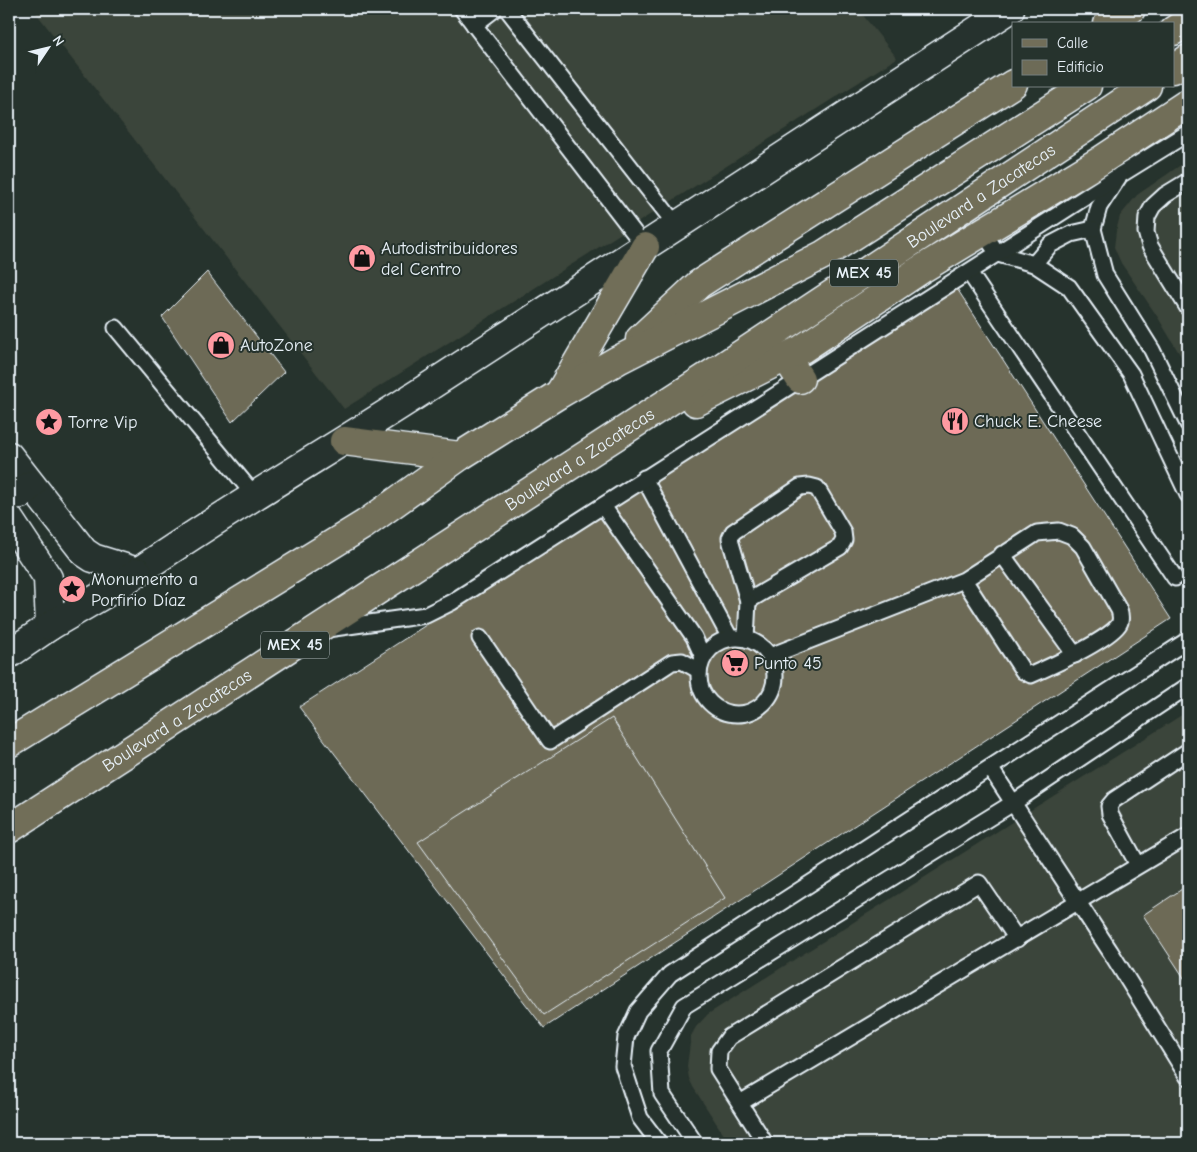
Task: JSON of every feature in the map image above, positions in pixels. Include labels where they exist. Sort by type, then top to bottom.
[{"type":"main road","points":[[1111,22],[1131,9]]},
{"type":"main road","points":[[1174,30],[1188,21]]},
{"type":"main road","points":[[1174,68],[1188,59]]},
{"type":"main road","points":[[618,360],[699,284],[1012,85]]},
{"type":"main road","name":"Boulevard a Zacatecas","points":[[9,743],[365,524],[460,456],[559,394],[618,360],[824,255],[1084,88]]},
{"type":"main road","name":"Boulevard a Zacatecas","points":[[9,829],[580,460],[1144,88]]},
{"type":"main road","points":[[580,460],[793,368],[802,349],[920,270],[991,243],[1100,161],[1188,103]]},
{"type":"main road","points":[[559,394],[645,247]]},
{"type":"main road","points":[[344,441],[460,456]]},
{"type":"street","points":[[9,654],[50,626],[108,592],[255,496],[344,441],[1010,9]]},
{"type":"street","points":[[9,456],[20,490],[84,552],[93,558],[138,572]]},
{"type":"street","points":[[9,519],[48,578],[50,626]]},
{"type":"lane","points":[[462,9],[645,247]]},
{"type":"lane","points":[[474,25],[495,9]]},
{"type":"lane","points":[[506,9],[676,225]]},
{"type":"lane","points":[[316,631],[426,615],[452,602],[644,478],[793,368],[969,272],[991,243],[1120,175],[1188,133]]},
{"type":"lane","points":[[1120,175],[1099,207],[1093,229],[1105,275],[1152,350],[1188,424]]},
{"type":"lane","points":[[1188,181],[1165,195],[1153,206],[1146,217],[1146,232],[1150,246],[1188,308]]},
{"type":"lane","points":[[1034,264],[1050,245],[1070,234],[1093,229]]},
{"type":"lane","points":[[991,243],[1034,264],[1069,287],[1131,374],[1188,496]]},
{"type":"lane","points":[[969,272],[1175,578]]},
{"type":"lane","points":[[116,328],[255,496]]},
{"type":"lane","points":[[644,478],[730,638]]},
{"type":"lane","points":[[746,639],[748,601],[730,538],[733,532],[800,487],[817,488],[843,532],[844,540],[840,547],[748,601]]},
{"type":"lane","points":[[603,506],[694,637],[701,664],[701,691],[714,708],[734,715],[755,711],[770,697],[776,676],[770,656],[760,645],[746,639],[730,638],[714,645],[701,664]]},
{"type":"lane","points":[[770,656],[964,580],[1037,533],[1059,531],[1072,536],[1082,547],[1120,610],[1121,621],[1116,629],[1075,654],[1031,675],[1027,674],[1023,671],[964,580]]},
{"type":"lane","points":[[1002,554],[1075,654]]},
{"type":"lane","points":[[480,638],[550,741],[672,662],[682,661],[701,664]]},
{"type":"lane","points":[[659,1143],[640,1118],[623,1066],[626,1037],[638,1011],[670,974],[991,769],[1188,640]]},
{"type":"lane","points":[[695,1143],[662,1094],[659,1051],[684,1006],[1013,803],[1188,686]]},
{"type":"lane","points":[[1138,865],[1110,814],[1109,806],[1114,800],[1188,751]]},
{"type":"lane","points":[[991,769],[1079,902],[1188,1077]]},
{"type":"lane","points":[[740,1103],[1188,836]]},
{"type":"lane","points":[[765,1143],[718,1069],[719,1051],[729,1037],[979,883],[1016,939]]},
{"type":"shaded area","points":[[33,9],[858,9],[897,58],[344,409]]},
{"type":"shaded area","points":[[1188,160],[1188,368],[1157,316],[1121,263],[1114,247],[1120,216],[1137,195]]},
{"type":"shaded area","points":[[1188,711],[1188,1143],[729,1143],[693,1087],[687,1066],[691,1036],[696,1027],[708,1014]]},
{"type":"building","name":"AutoZone","points":[[207,272],[284,372],[232,422],[162,317]]},
{"type":"building","name":"Punto 45","points":[[954,284],[1171,619],[544,1028],[299,707]]},
{"type":"building","points":[[612,718],[725,898],[544,1015],[418,842]]},
{"type":"building","points":[[1188,885],[1188,984],[1143,915]]},
{"type":"place","name":"Autodistribuidores del Centro","points":[[362,258]]},
{"type":"place","name":"AutoZone","points":[[221,345]]},
{"type":"place","name":"Chuck E. Cheese","points":[[955,421]]},
{"type":"place","name":"Torre Vip","points":[[49,422]]},
{"type":"place","name":"Monumento a Porfirio Díaz","points":[[72,589]]},
{"type":"place","name":"Punto 45","points":[[735,663]]}]
